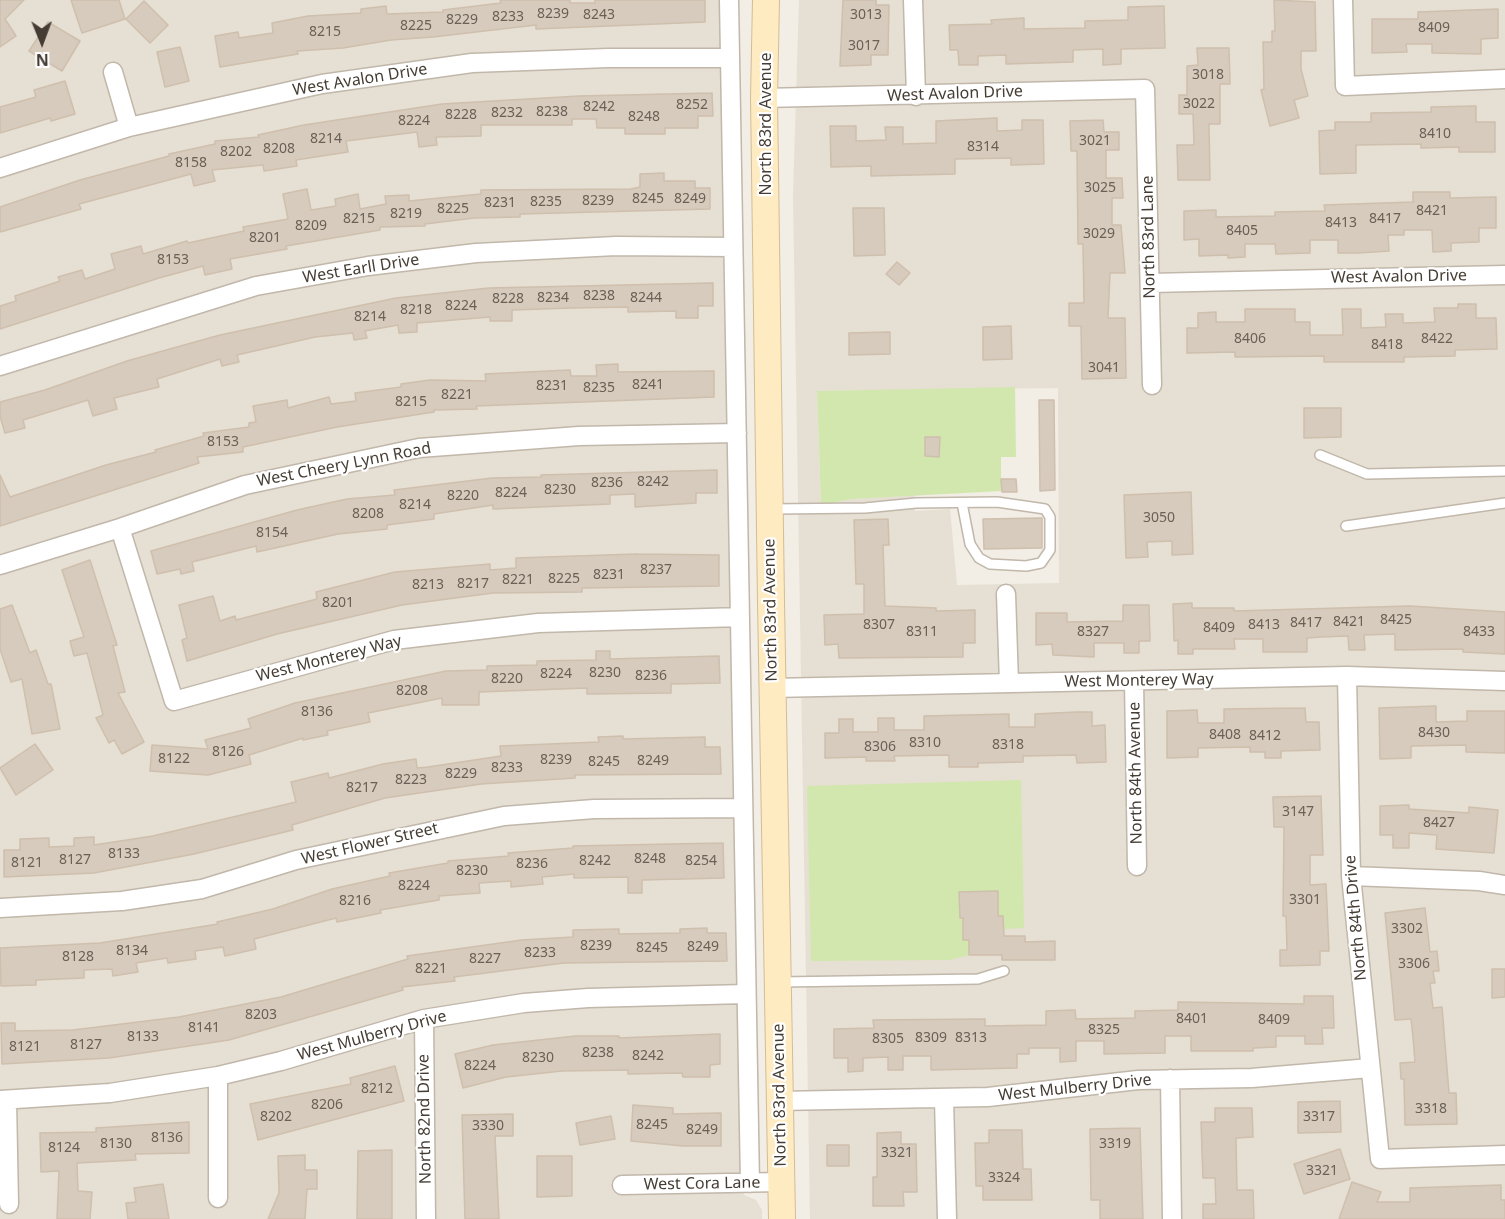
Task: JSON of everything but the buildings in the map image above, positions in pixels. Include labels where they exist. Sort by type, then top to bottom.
[{"type":"main road","name":"North 83rd Avenue","points":[[766,0],[764,98],[782,1219]]},
{"type":"street","name":"North 83rd Avenue","points":[[729,0],[750,1183]]},
{"type":"street","points":[[913,0],[916,96]]},
{"type":"street","points":[[1342,0],[1345,86],[1505,79]]},
{"type":"street","name":"West Avalon Drive","points":[[0,168],[129,127],[322,84],[472,63],[608,58],[730,58]]},
{"type":"street","points":[[113,72],[129,127]]},
{"type":"street","name":"West Avalon Drive","points":[[764,98],[916,96],[1145,88]]},
{"type":"street","name":"North 83rd Lane","points":[[1145,88],[1152,385]]},
{"type":"street","name":"West Earll Drive","points":[[0,366],[256,286],[368,266],[476,253],[616,246],[733,247]]},
{"type":"street","name":"West Avalon Drive","points":[[1150,284],[1505,275]]},
{"type":"street","name":"West Cheery Lynn Road","points":[[0,565],[120,528],[245,485],[419,448],[579,436],[737,433]]},
{"type":"street","name":"West Monterey Way","points":[[120,528],[174,701],[268,673],[394,640],[538,623],[740,617]]},
{"type":"street","points":[[1006,594],[1009,683]]},
{"type":"street","name":"West Monterey Way","points":[[772,688],[1404,675],[1505,681]]},
{"type":"street","name":"North 84th Drive","points":[[1347,676],[1351,876],[1380,1159],[1505,1155]]},
{"type":"street","name":"North 84th Avenue","points":[[1134,681],[1137,866]]},
{"type":"street","name":"West Flower Street","points":[[0,908],[122,901],[202,890],[307,857],[504,816],[594,809],[743,807]]},
{"type":"street","points":[[1351,876],[1479,881],[1505,885]]},
{"type":"street","name":"West Mulberry Drive","points":[[3,1100],[110,1093],[218,1076],[281,1062],[424,1019],[557,1000],[746,994]]},
{"type":"street","name":"North 82nd Drive","points":[[424,1019],[426,1219]]},
{"type":"street","name":"West Mulberry Drive","points":[[779,1101],[999,1096],[1093,1084],[1170,1079],[1263,1077],[1370,1068]]},
{"type":"street","points":[[218,1076],[218,1198]]},
{"type":"street","points":[[1170,1079],[1172,1219]]},
{"type":"street","points":[[944,1099],[947,1219]]},
{"type":"street","points":[[3,1100],[9,1204]]},
{"type":"street","name":"West Cora Lane","points":[[622,1185],[781,1182]]},
{"type":"lane","points":[[1320,455],[1367,474],[1505,471]]},
{"type":"lane","points":[[770,509],[962,503],[997,502],[1045,509],[1050,517],[1050,550],[1041,563],[1026,566],[990,564],[980,558],[970,544],[962,503]]},
{"type":"lane","points":[[1346,526],[1505,503]]},
{"type":"lane","points":[[777,982],[978,979],[1004,971]]},
{"type":"shaded area","points":[[0,0],[723,0],[744,1195],[756,1200],[762,1210],[762,1219],[0,1219]]},
{"type":"shaded area","points":[[799,0],[1505,0],[1505,1219],[810,1219],[793,196]],"holes":[[[1058,388],[1059,583],[957,585],[950,509],[915,511],[915,495],[852,499],[821,505],[817,391]]]},
{"type":"green space","points":[[1015,387],[1016,457],[1001,457],[1001,491],[852,499],[821,505],[817,391]]},
{"type":"green space","points":[[1021,780],[1024,928],[1004,929],[1003,916],[998,916],[998,891],[960,892],[963,940],[969,940],[969,955],[950,960],[811,961],[807,786]]}]
